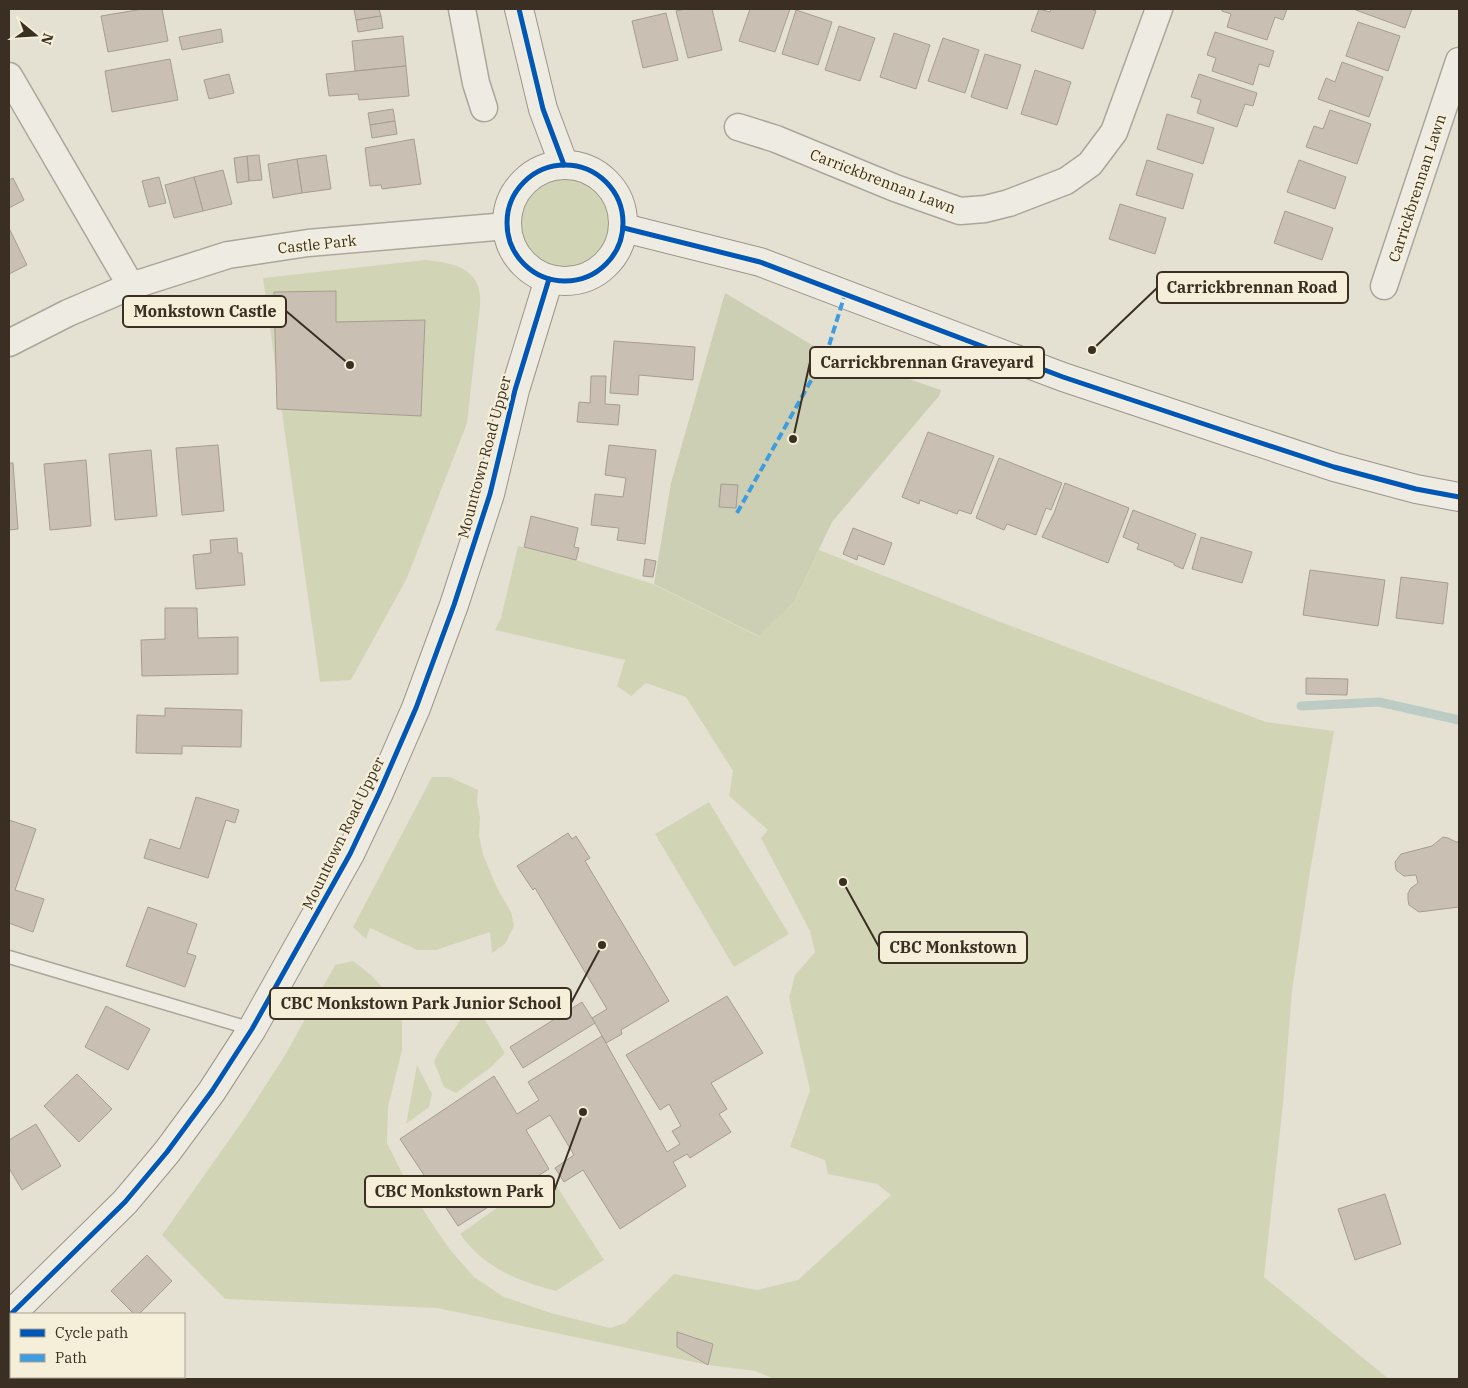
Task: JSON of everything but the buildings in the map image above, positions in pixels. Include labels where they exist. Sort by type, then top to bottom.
[{"type":"main road","points":[[519,9],[543,109],[564,165]]},
{"type":"main road","points":[[564,165],[579,166],[600,175],[618,198],[623,212],[624,228],[618,249],[613,258],[602,269],[588,277],[570,282],[540,276],[526,267],[514,251],[507,226],[508,210],[512,198],[528,178],[550,166],[564,165]]},
{"type":"main road","points":[[624,228],[760,262],[1063,377],[1334,467],[1416,489],[1459,497]]},
{"type":"main road","name":"Mounttown Road Upper","points":[[12,1313],[125,1202],[167,1152],[212,1091],[252,1029],[350,854],[416,708],[454,604],[490,494],[515,390],[549,279]]},
{"type":"street","points":[[462,9],[476,83],[484,108]]},
{"type":"street","name":"Carrickbrennan Lawn","points":[[738,127],[776,139],[895,188],[960,211],[1009,203],[1066,181],[1090,164],[1114,132],[1159,9]]},
{"type":"street","name":"Carrickbrennan Lawn","points":[[1384,286],[1459,61]]},
{"type":"street","points":[[9,76],[131,286]]},
{"type":"street","name":"Castle Park","points":[[9,343],[68,313],[131,286],[228,255],[308,243],[507,226]]},
{"type":"lane","points":[[9,956],[252,1029]]},
{"type":"green space","points":[[566,174],[585,177],[600,188],[611,203],[614,222],[611,241],[600,256],[585,267],[566,270],[547,267],[532,256],[521,241],[518,222],[521,203],[532,188],[547,177]]},
{"type":"green space","points":[[425,260],[447,263],[465,270],[477,284],[480,294],[467,423],[407,578],[351,680],[320,682],[263,278]]},
{"type":"green space","points":[[725,293],[817,348],[941,390],[939,396],[832,522],[794,602],[759,636],[654,584],[671,483]]},
{"type":"green space","points":[[518,546],[576,560],[653,584],[758,636],[794,602],[819,550],[998,621],[1266,722],[1334,731],[1292,991],[1283,1104],[1264,1277],[1389,1379],[774,1379],[755,1371],[708,1365],[437,1308],[225,1299],[162,1235],[246,1116],[285,1055],[335,965],[353,961],[371,975],[398,1004],[402,1017],[402,1050],[388,1107],[387,1143],[411,1191],[452,1252],[474,1277],[504,1297],[551,1313],[610,1328],[625,1323],[674,1274],[757,1290],[798,1280],[891,1195],[877,1184],[828,1174],[825,1160],[790,1147],[810,1090],[789,998],[795,975],[815,952],[810,931],[761,838],[768,830],[729,796],[733,771],[686,697],[646,683],[631,696],[617,686],[625,660],[495,630],[501,618]]},
{"type":"green space","points":[[432,777],[450,777],[478,790],[479,836],[483,854],[497,888],[511,912],[514,926],[505,944],[492,953],[490,932],[436,950],[417,950],[370,928],[366,939],[353,927]]},
{"type":"green space","points":[[709,802],[789,934],[734,967],[655,834]]},
{"type":"green space","points":[[472,1003],[479,1010],[505,1053],[491,1067],[456,1093],[444,1087],[434,1062],[438,1053]]},
{"type":"green space","points":[[417,1065],[432,1094],[429,1107],[406,1124]]},
{"type":"green space","points":[[549,1174],[604,1260],[556,1291],[528,1283],[503,1272],[480,1256],[460,1234]]},
{"type":"waterway","points":[[1301,706],[1379,702],[1459,720]]},
{"type":"marked path","points":[[737,513],[827,352],[845,294]]},
{"type":"cycle path","points":[[519,9],[543,109],[564,165]]},
{"type":"cycle path","points":[[565,165],[587,169],[597,174],[606,182],[614,191],[619,201],[623,223],[619,245],[614,255],[606,264],[597,272],[587,277],[565,281],[543,277],[533,272],[524,264],[516,255],[511,245],[507,223],[511,201],[516,191],[524,182],[533,174],[543,169],[565,165]]},
{"type":"cycle path","points":[[624,228],[760,262],[1063,377],[1334,467],[1416,489],[1459,497]]},
{"type":"cycle path","points":[[12,1313],[125,1202],[167,1152],[212,1091],[252,1029],[350,854],[416,708],[454,605],[490,494],[515,390],[549,279]]},
{"type":"place","name":"Carrickbrennan Road","points":[[1092,350]]},
{"type":"place","name":"Monkstown Castle","points":[[350,365]]},
{"type":"place","name":"Carrickbrennan Graveyard","points":[[793,439]]},
{"type":"place","name":"CBC Monkstown","points":[[843,882]]},
{"type":"place","name":"CBC Monkstown Park Junior School","points":[[602,945]]},
{"type":"place","name":"CBC Monkstown Park","points":[[583,1112]]}]
